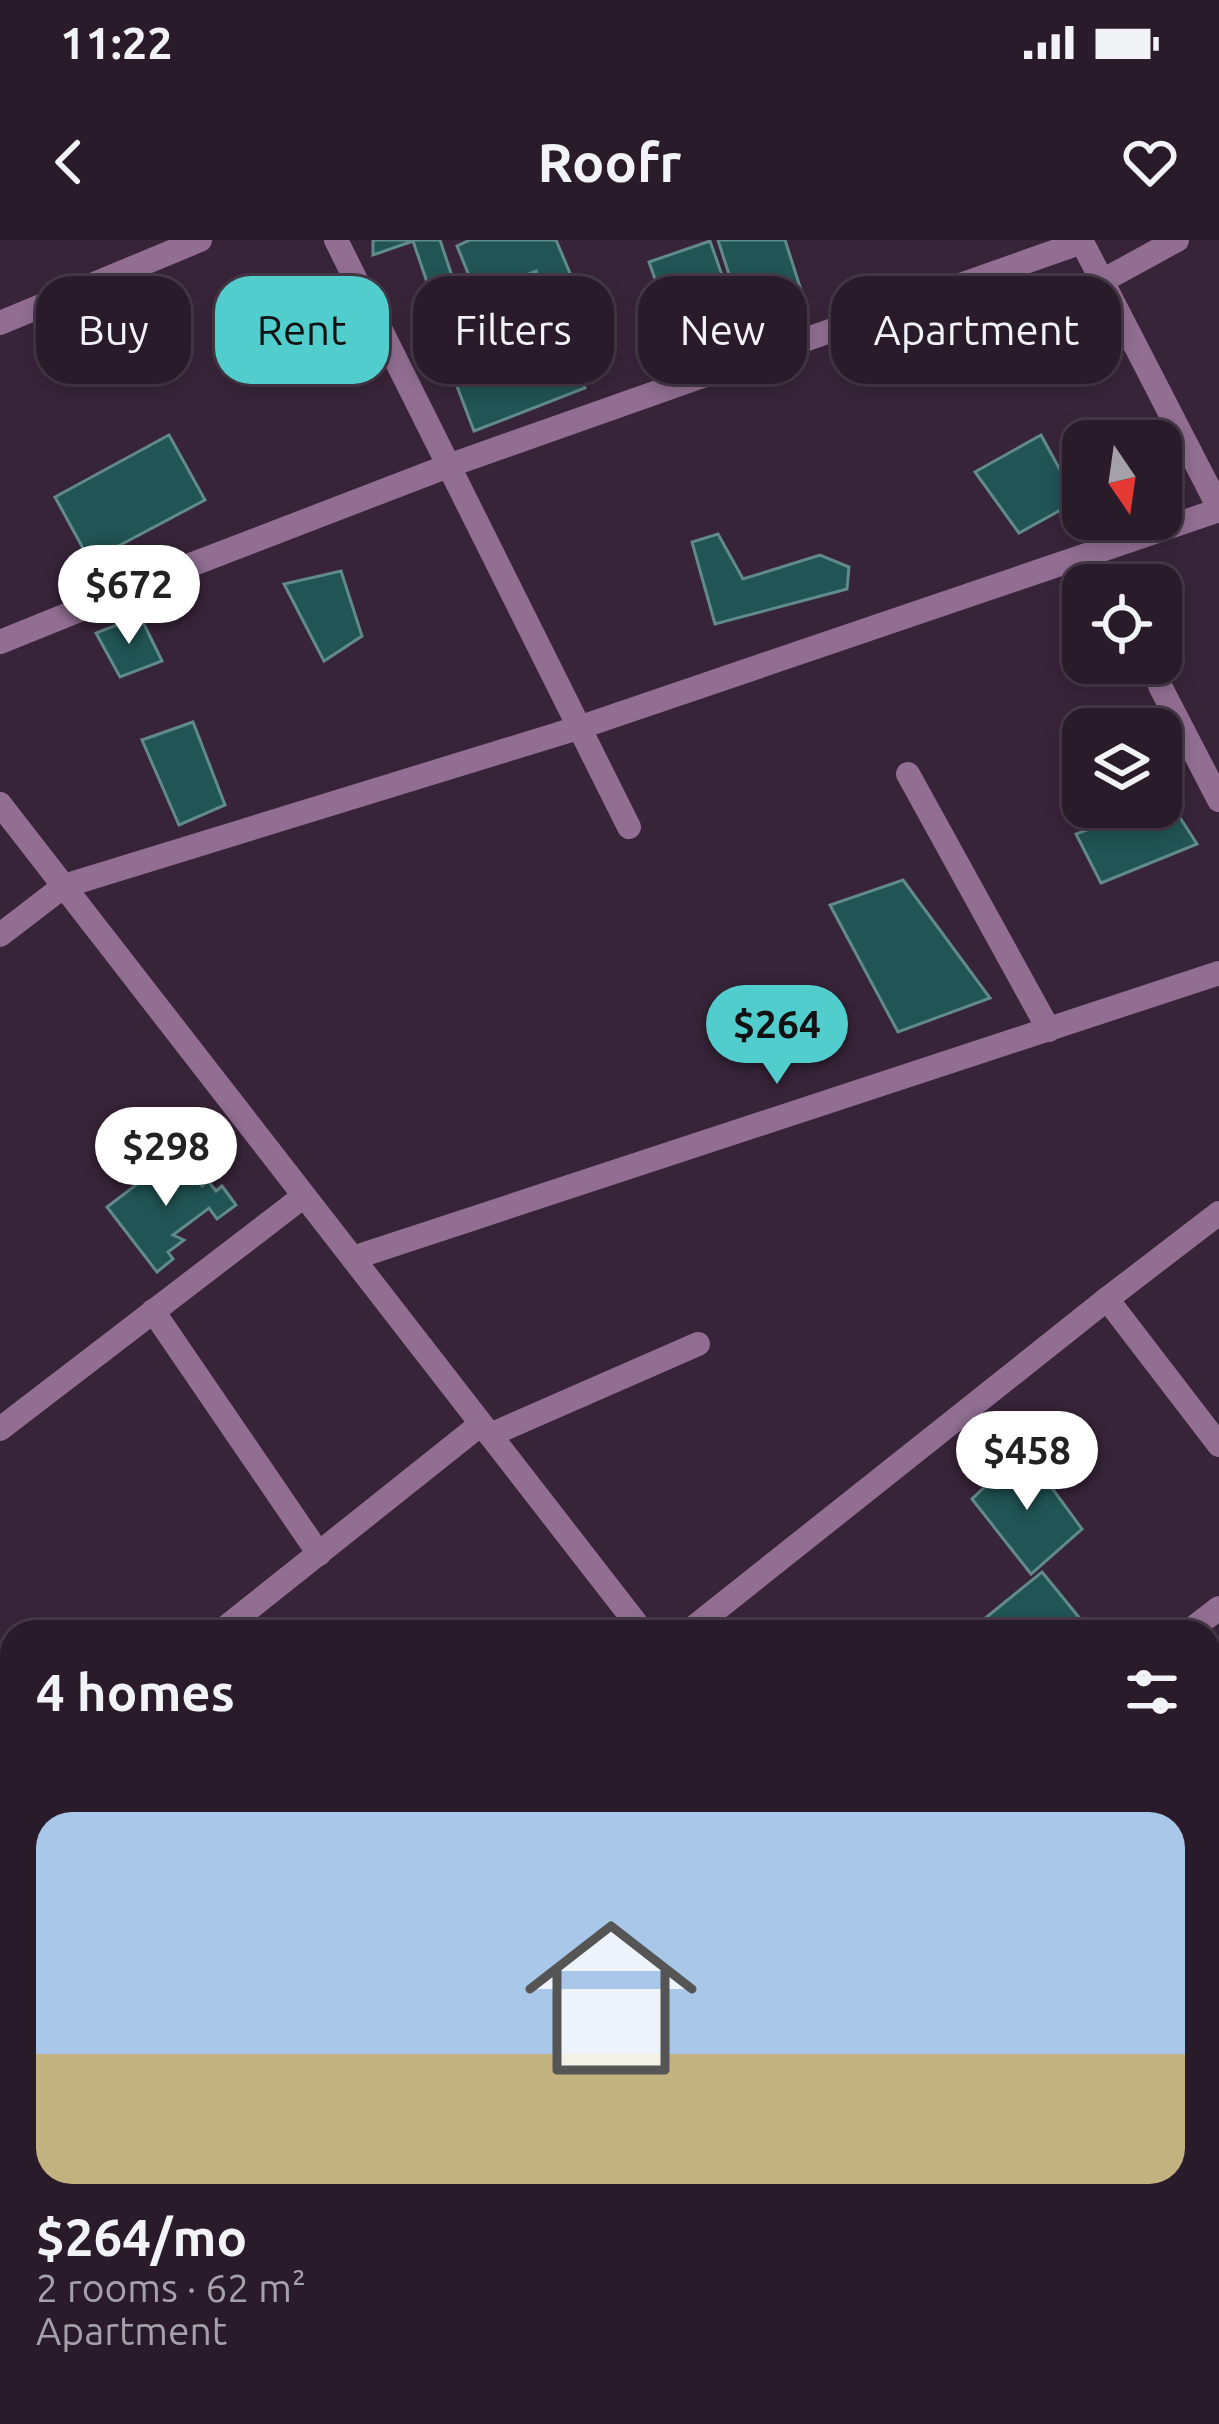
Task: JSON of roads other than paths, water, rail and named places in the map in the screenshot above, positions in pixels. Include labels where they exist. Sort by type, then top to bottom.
[{"type":"street","points":[[0,322],[200,240]]},
{"type":"street","points":[[336,240],[629,827]]},
{"type":"street","points":[[1111,276],[1177,240]]},
{"type":"street","points":[[0,642],[448,466],[1082,241],[1100,276]]},
{"type":"street","points":[[0,935],[64,886],[581,728],[1219,509],[1121,318]]},
{"type":"street","points":[[1160,686],[1219,800]]},
{"type":"street","points":[[908,774],[1049,1030]]},
{"type":"street","points":[[0,804],[634,1620]]},
{"type":"street","points":[[353,1258],[1219,973]]},
{"type":"street","points":[[0,1429],[304,1196]]},
{"type":"street","points":[[703,1620],[1219,1213]]},
{"type":"street","points":[[1107,1299],[1219,1444]]},
{"type":"street","points":[[153,1311],[319,1554]]},
{"type":"street","points":[[235,1620],[485,1429],[698,1344]]}]
